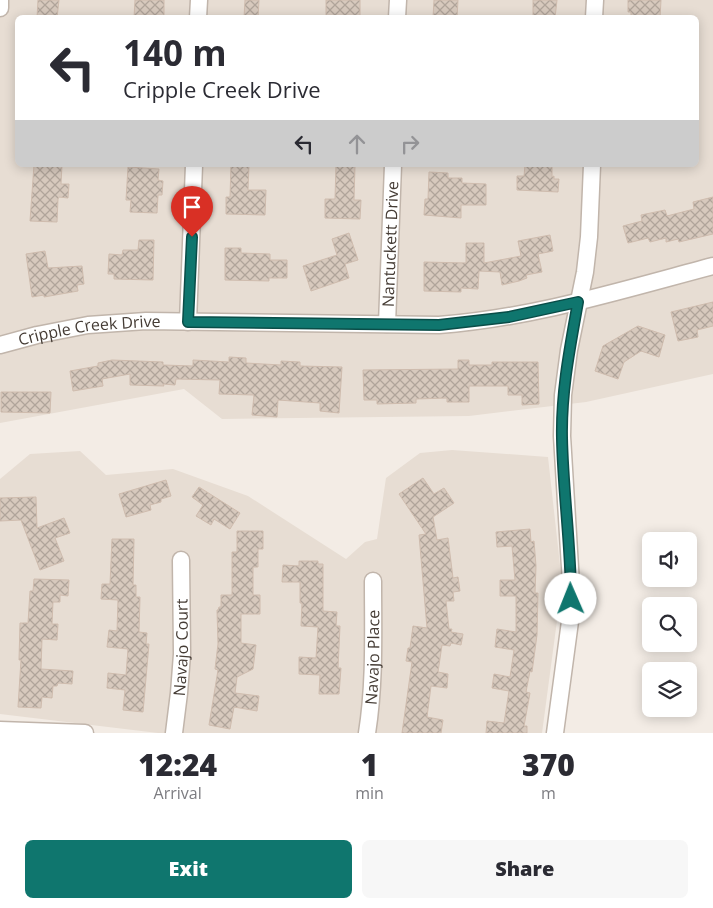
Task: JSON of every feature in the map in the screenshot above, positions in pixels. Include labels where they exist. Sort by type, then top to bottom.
[{"type":"street","points":[[0,0],[0,8]]},
{"type":"street","points":[[198,15],[199,0]]},
{"type":"street","points":[[397,15],[398,0]]},
{"type":"street","points":[[594,15],[595,0]]},
{"type":"street","points":[[188,322],[194,167]]},
{"type":"street","name":"Nantuckett Drive","points":[[386,324],[393,167]]},
{"type":"street","points":[[555,733],[571,614],[571,584],[562,445],[563,395],[569,350],[585,272],[589,237],[592,167]]},
{"type":"street","name":"Cripple Creek Drive","points":[[0,345],[37,335],[88,325],[146,321],[439,325],[474,322],[509,317],[578,302],[713,266]]},
{"type":"street","name":"Navajo Court","points":[[174,733],[182,654],[181,560]]},
{"type":"street","name":"Navajo Place","points":[[367,733],[373,673],[373,581]]},
{"type":"street","points":[[0,730],[85,733]]},
{"type":"shaded area","points":[[0,0],[713,0],[713,374],[586,402],[469,416],[222,419],[184,389],[0,423]]},
{"type":"shaded area","points":[[452,450],[548,457],[562,583],[542,733],[158,733],[0,714],[0,479],[30,454],[80,451],[106,475],[173,469],[248,496],[346,559],[365,542],[377,539],[386,478],[420,453]]},
{"type":"building","points":[[38,0],[59,0],[57,15],[37,15]]},
{"type":"building","points":[[135,0],[164,0],[164,15],[134,15]]},
{"type":"building","points":[[245,0],[259,0],[258,15],[244,15]]},
{"type":"building","points":[[326,0],[360,0],[360,15],[326,15]]},
{"type":"building","points":[[434,0],[458,0],[457,15],[433,15]]},
{"type":"building","points":[[533,0],[557,0],[555,15],[533,15]]},
{"type":"building","points":[[628,0],[661,0],[660,15],[631,15],[631,12],[628,12]]},
{"type":"building","points":[[34,167],[62,167],[61,184],[69,184],[68,198],[59,197],[58,199],[57,222],[30,221]]},
{"type":"building","points":[[128,167],[159,169],[158,180],[163,181],[162,195],[158,195],[157,213],[130,212],[131,200],[126,200]]},
{"type":"building","points":[[231,167],[249,167],[248,190],[266,190],[265,215],[226,214],[226,197],[230,197]]},
{"type":"building","points":[[336,167],[355,167],[354,200],[361,200],[360,219],[325,218],[325,199],[335,199]]},
{"type":"building","points":[[525,167],[552,167],[552,177],[554,176],[554,179],[559,179],[558,192],[517,190],[517,176],[524,176]]},
{"type":"building","points":[[429,172],[448,173],[448,178],[462,178],[462,183],[486,184],[486,205],[461,205],[461,218],[424,215],[425,199],[428,199]]},
{"type":"building","points":[[713,197],[713,234],[679,242],[678,239],[666,242],[666,238],[650,242],[648,238],[628,243],[623,226],[642,221],[641,215],[665,210],[667,216],[694,209],[693,202]]},
{"type":"building","points":[[349,233],[358,260],[345,264],[349,278],[311,291],[303,266],[337,255],[332,239]]},
{"type":"building","points":[[550,235],[553,251],[538,254],[542,272],[526,275],[527,278],[502,285],[500,272],[479,271],[478,289],[461,288],[461,292],[424,291],[424,262],[466,263],[466,243],[484,243],[484,263],[521,256],[518,241]]},
{"type":"building","points":[[139,240],[154,240],[153,280],[114,279],[114,274],[108,274],[109,254],[122,255],[123,250],[138,250]]},
{"type":"building","points":[[225,248],[241,248],[241,253],[270,254],[270,260],[287,260],[287,278],[269,278],[269,281],[225,280]]},
{"type":"building","points":[[45,251],[48,268],[82,266],[84,284],[77,285],[78,291],[44,297],[44,295],[32,297],[26,254]]},
{"type":"building","points":[[713,302],[713,326],[697,330],[698,337],[678,341],[671,312]]},
{"type":"building","points":[[638,326],[665,335],[659,357],[641,351],[624,362],[618,379],[595,371],[603,346]]},
{"type":"building","points":[[229,357],[246,358],[246,363],[281,365],[281,361],[300,362],[300,366],[342,367],[339,413],[320,411],[320,403],[278,400],[277,417],[252,415],[254,395],[219,394],[220,380],[176,379],[175,385],[130,385],[130,374],[102,379],[103,386],[73,391],[70,371],[98,366],[98,363],[112,360],[163,362],[163,365],[193,366],[193,360],[229,362]]},
{"type":"building","points":[[458,360],[469,360],[469,365],[492,365],[492,362],[538,362],[539,404],[522,405],[522,395],[508,395],[508,386],[469,386],[469,402],[447,402],[447,398],[416,399],[416,403],[377,404],[377,400],[364,400],[363,370],[458,369]]},
{"type":"building","points":[[1,392],[51,392],[50,413],[1,412]]},
{"type":"building","points":[[423,478],[434,494],[444,488],[454,503],[433,517],[437,540],[448,538],[453,578],[458,577],[460,591],[453,592],[454,601],[446,601],[449,629],[452,629],[451,632],[463,634],[461,645],[451,643],[450,646],[442,645],[438,672],[448,674],[447,688],[431,686],[427,717],[443,720],[441,733],[402,733],[412,662],[406,661],[413,626],[427,628],[419,535],[426,534],[399,494]]},
{"type":"building","points":[[166,480],[171,496],[161,499],[161,502],[150,505],[151,510],[126,517],[119,494]]},
{"type":"building","points":[[199,487],[240,513],[230,529],[214,519],[211,525],[196,516],[203,505],[192,497]]},
{"type":"building","points":[[36,497],[37,528],[64,518],[70,533],[55,538],[64,561],[40,570],[21,520],[0,521],[0,498]]},
{"type":"building","points":[[530,529],[531,542],[534,541],[536,566],[535,593],[538,593],[537,635],[532,672],[530,671],[526,692],[530,693],[524,726],[527,726],[527,733],[486,733],[487,721],[504,723],[509,691],[492,688],[494,674],[510,677],[514,650],[495,647],[497,629],[516,632],[516,596],[500,596],[500,580],[515,580],[512,546],[497,547],[496,532]]},
{"type":"building","points":[[237,531],[263,531],[263,549],[258,549],[258,567],[253,567],[253,595],[260,595],[260,614],[241,614],[241,643],[256,645],[253,669],[237,677],[235,693],[259,696],[257,711],[234,707],[230,729],[209,725],[218,670],[215,669],[218,644],[217,610],[221,607],[221,595],[232,595],[232,552],[237,552]]},
{"type":"building","points":[[112,539],[134,539],[133,585],[136,585],[136,597],[140,597],[139,632],[147,633],[146,644],[149,644],[143,712],[123,710],[125,690],[107,688],[108,673],[126,675],[128,649],[107,647],[109,630],[117,631],[118,600],[101,599],[102,584],[110,584]]},
{"type":"building","points":[[299,561],[318,561],[318,564],[323,564],[323,611],[337,612],[336,626],[340,626],[338,668],[341,668],[339,694],[319,694],[320,675],[299,674],[299,657],[316,658],[318,627],[301,626],[302,603],[300,603],[300,582],[282,582],[283,565],[299,566]]},
{"type":"building","points":[[34,579],[69,580],[68,596],[60,595],[60,602],[53,602],[52,624],[58,624],[57,640],[42,639],[41,669],[73,671],[72,684],[58,683],[57,686],[53,686],[52,698],[42,697],[41,708],[18,707],[21,660],[19,660],[20,623],[28,623],[30,591],[33,591]]},
{"type":"route","points":[[192,237],[188,322],[439,325],[509,317],[578,302],[563,395],[562,436],[571,599]]}]
